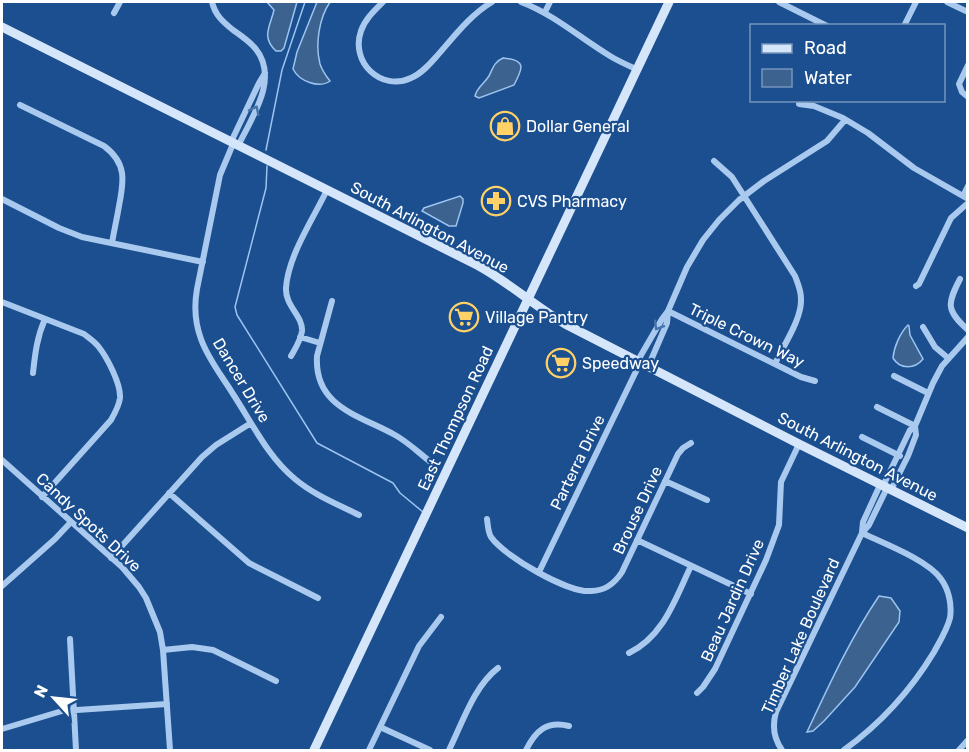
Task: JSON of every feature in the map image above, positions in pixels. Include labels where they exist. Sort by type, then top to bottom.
[{"type":"main road","name":"East Thompson Road","points":[[314,750],[669,2]]},
{"type":"main road","name":"South Arlington Avenue","points":[[2,27],[477,265],[567,325],[968,528]]},
{"type":"street","points":[[114,13],[120,2]]},
{"type":"street","name":"Dancer Drive","points":[[212,2],[218,17],[254,46],[262,58],[266,72],[265,85],[259,102],[234,144],[220,175],[195,302],[198,331],[208,355],[276,459],[294,478],[316,494],[359,516]]},
{"type":"street","points":[[383,2],[368,18],[361,31],[358,48],[362,62],[372,73],[384,80],[399,81],[412,78],[424,69],[479,10],[492,2]]},
{"type":"street","points":[[521,2],[545,12],[570,27],[610,57],[636,69]]},
{"type":"street","points":[[545,12],[550,2]]},
{"type":"street","points":[[779,2],[823,24]]},
{"type":"street","points":[[905,24],[916,2]]},
{"type":"street","points":[[947,2],[968,12]]},
{"type":"street","points":[[968,65],[960,79],[960,88],[968,97]]},
{"type":"street","points":[[799,104],[814,106],[868,133],[914,168],[966,199]]},
{"type":"street","points":[[20,105],[104,146],[117,159],[121,166],[123,184],[112,243]]},
{"type":"street","points":[[642,364],[687,267],[703,240],[719,220],[764,181],[827,141],[845,120]]},
{"type":"street","points":[[714,161],[732,177],[800,287],[799,315],[774,364]]},
{"type":"street","points":[[916,286],[951,218],[966,199],[968,186]]},
{"type":"street","points":[[291,356],[302,331],[300,322],[286,296],[290,268],[327,190]]},
{"type":"street","points":[[2,199],[59,228],[90,239],[203,262]]},
{"type":"street","points":[[960,279],[951,296],[950,305],[958,321],[968,330]]},
{"type":"street","points":[[332,301],[317,356],[317,369],[323,387],[330,398],[345,410],[397,436],[432,463]]},
{"type":"street","points":[[2,302],[84,334],[97,344],[103,353],[119,387],[120,400],[111,420],[42,497]]},
{"type":"street","points":[[642,364],[667,323],[668,310]]},
{"type":"street","name":"Triple Crown Way","points":[[668,310],[774,364],[814,381]]},
{"type":"street","points":[[33,373],[38,336],[45,319]]},
{"type":"street","points":[[923,327],[935,347],[948,358]]},
{"type":"street","points":[[300,337],[320,343]]},
{"type":"street","points":[[877,407],[915,426],[939,370],[968,337]]},
{"type":"street","name":"Parterra Drive","points":[[539,572],[642,364]]},
{"type":"street","points":[[894,376],[928,393]]},
{"type":"street","points":[[111,558],[202,457],[216,445],[251,423]]},
{"type":"street","name":"Timber Lake Boulevard","points":[[885,487],[910,430],[915,426]]},
{"type":"street","name":"Timber Lake Boulevard","points":[[782,750],[774,733],[776,712],[862,533],[863,522],[906,459],[915,435],[915,426]]},
{"type":"street","points":[[862,437],[906,459]]},
{"type":"street","name":"Brouse Drive","points":[[539,572],[579,591],[596,591],[613,583],[620,576],[678,454],[691,443]]},
{"type":"street","name":"Beau Jardin Drive","points":[[698,693],[713,674],[770,553],[779,525],[783,478],[799,444]]},
{"type":"street","name":"Candy Spots Drive","points":[[2,460],[131,577],[146,598],[156,620],[163,650],[170,750]]},
{"type":"street","points":[[665,481],[707,500]]},
{"type":"street","points":[[169,493],[249,563],[318,598]]},
{"type":"street","points":[[487,519],[489,532],[498,545],[512,557],[539,572]]},
{"type":"street","points":[[2,586],[71,522]]},
{"type":"street","points":[[844,750],[878,722],[911,685],[939,643],[947,628],[951,613],[947,590],[941,578],[933,570],[862,533]]},
{"type":"street","points":[[637,540],[751,594]]},
{"type":"street","points":[[630,653],[647,642],[662,625],[691,566]]},
{"type":"street","points":[[369,750],[419,646],[441,617]]},
{"type":"street","points":[[69,639],[76,750]]},
{"type":"street","points":[[163,650],[192,647],[213,650],[276,681]]},
{"type":"street","points":[[449,750],[479,688],[498,668]]},
{"type":"street","points":[[2,729],[53,713],[167,704]]},
{"type":"street","points":[[526,750],[532,738],[542,729],[558,724],[569,726]]},
{"type":"street","points":[[381,727],[430,750]]},
{"type":"street","points":[[959,750],[968,740]]},
{"type":"water","points":[[267,2],[297,2],[284,48],[281,51],[276,51],[269,41],[268,32],[274,10]]},
{"type":"water","points":[[317,2],[330,2],[321,24],[318,49],[320,64],[330,81],[320,84],[304,80],[293,69],[297,52]]},
{"type":"water","points":[[503,58],[516,61],[521,66],[514,85],[479,98],[475,96],[496,63]]},
{"type":"water","points":[[460,196],[463,203],[456,226],[449,226],[422,211],[424,208]]},
{"type":"water","points":[[908,325],[910,335],[923,359],[916,365],[908,367],[900,365],[893,358],[898,340]]},
{"type":"water","points":[[879,596],[891,598],[900,611],[899,622],[855,687],[824,721],[813,731],[807,732],[849,646]]},
{"type":"waterway","points":[[266,150],[282,70],[305,2]]},
{"type":"waterway","points":[[267,166],[266,188],[235,307],[237,315],[317,443],[393,483],[400,493],[423,512]]},
{"type":"place","name":"Dollar General","points":[[505,126]]},
{"type":"place","name":"CVS Pharmacy","points":[[496,201]]},
{"type":"place","name":"Village Pantry","points":[[464,317]]},
{"type":"place","name":"Speedway","points":[[561,363]]}]
